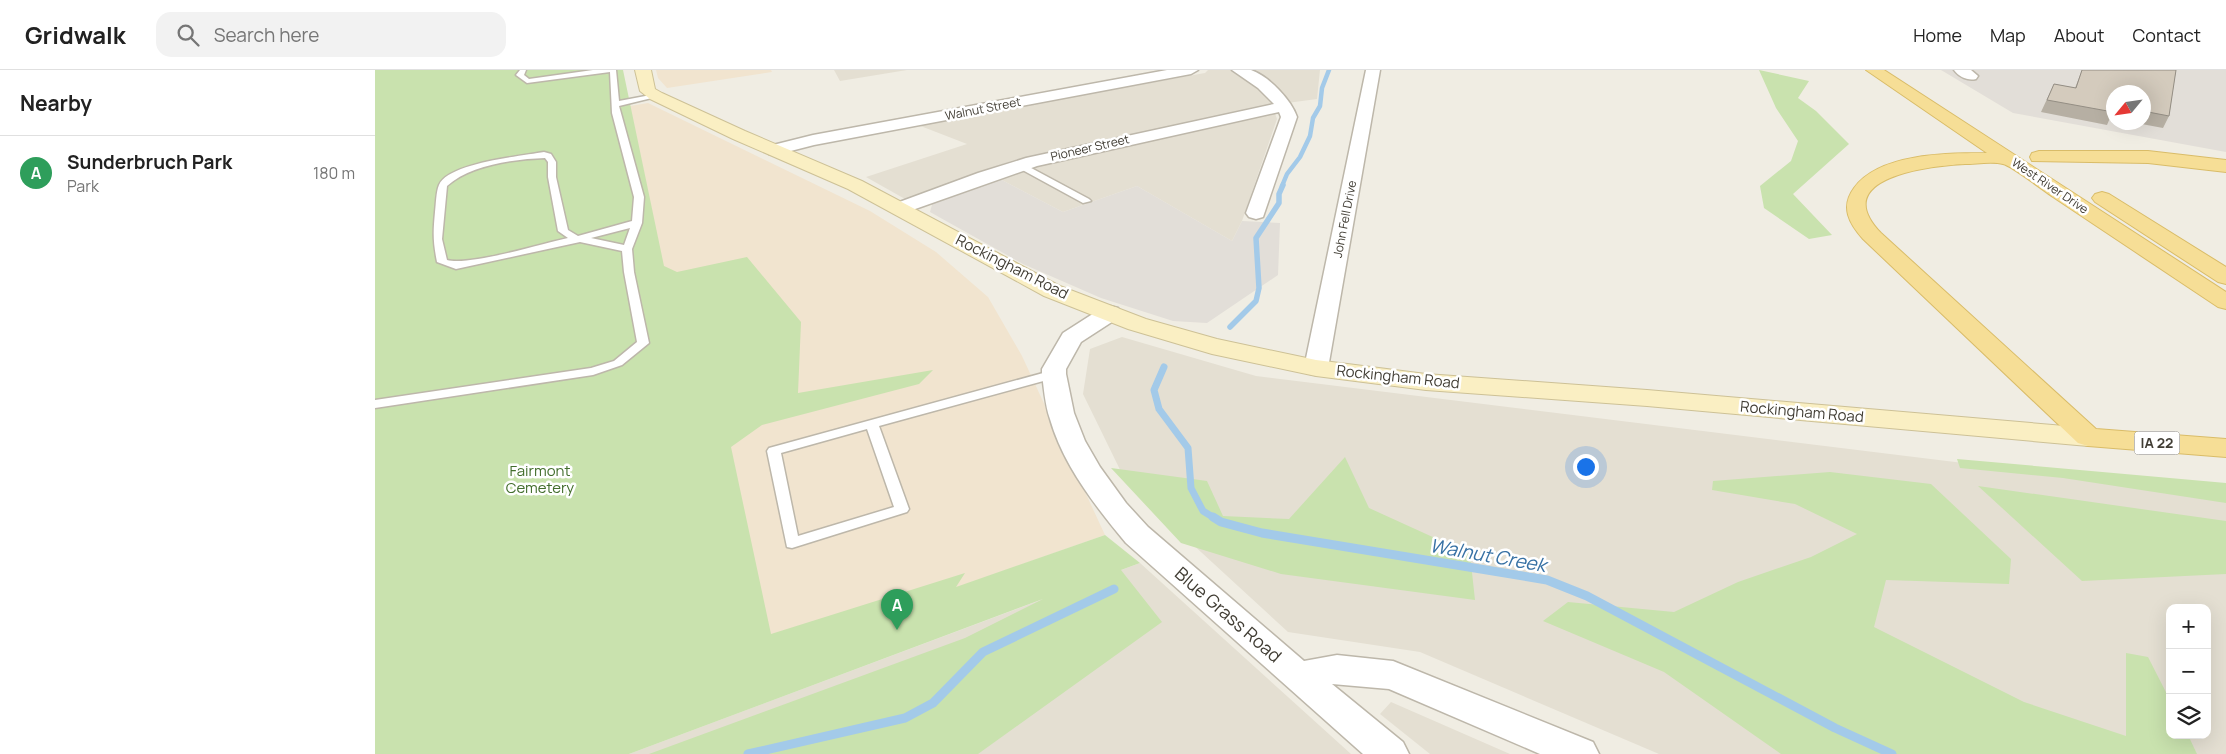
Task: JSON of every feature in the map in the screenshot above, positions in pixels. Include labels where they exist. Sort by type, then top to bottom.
[{"type":"main road","name":"West River Drive","points":[[1875,70],[2023,154],[2226,277]]},
{"type":"main road","points":[[1900,70],[1973,116]]},
{"type":"main road","name":"West River Drive","points":[[2023,154],[2226,302]]},
{"type":"main road","points":[[2089,437],[1869,233],[1859,218],[1856,202],[1861,188],[1875,177],[1896,169],[1927,162],[2023,154],[2148,157],[2226,166]]},
{"type":"main road","name":"Rockingham Road","points":[[2089,437],[2226,448]]},
{"type":"street","points":[[643,70],[648,91],[656,96]]},
{"type":"street","name":"Walnut Street","points":[[775,150],[813,140],[1191,70]]},
{"type":"street","points":[[1239,70],[1257,81],[1285,106],[1289,117],[1256,213]]},
{"type":"street","name":"John Fell Drive","points":[[1316,368],[1373,70]]},
{"type":"street","name":"Rockingham Road","points":[[656,96],[855,185],[901,208],[1052,291],[1137,324],[1212,346],[1316,368],[1426,382],[1647,398],[2089,437]]},
{"type":"street","name":"Pioneer Street","points":[[901,208],[1020,165],[1083,149],[1285,106]]},
{"type":"street","points":[[1054,374],[1053,369],[1071,338],[1110,313]]},
{"type":"street","name":"Blue Grass Road","points":[[1054,374],[1065,425],[1091,476],[1117,512],[1137,535],[1390,754]]},
{"type":"street","points":[[1298,676],[1337,669],[1393,675],[1580,754]]},
{"type":"lane","points":[[375,404],[593,370],[618,362],[643,343],[629,272],[627,249],[637,223],[639,197],[616,113],[617,104],[611,70],[527,81],[520,74],[523,70]]},
{"type":"lane","points":[[617,104],[656,96]]},
{"type":"lane","points":[[627,249],[578,238],[567,235],[563,230],[552,177],[552,162],[548,156],[544,155],[469,169],[448,178],[443,185],[437,239],[442,262],[456,266],[473,263],[578,238],[637,223]]},
{"type":"lane","points":[[1020,165],[1086,201]]},
{"type":"lane","points":[[872,424],[902,509],[793,543],[775,451],[872,424],[1054,374]]},
{"type":"shaded area","points":[[656,70],[771,70],[772,72],[667,88],[658,78]]},
{"type":"shaded area","points":[[834,70],[907,70],[840,81]]},
{"type":"shaded area","points":[[1208,70],[1320,70],[1317,99],[1272,105],[1277,119],[1242,221],[1232,241],[1137,186],[1063,212],[1000,179],[1038,166],[1084,155],[1071,147],[1011,161],[905,199],[866,177],[967,144],[918,125],[1205,73]]},
{"type":"shaded area","points":[[1941,70],[2226,70],[2226,152],[2013,113]]},
{"type":"shaded area","points":[[648,103],[870,211],[936,252],[988,297],[1022,356],[1105,535],[737,665],[732,595],[630,106]]},
{"type":"shaded area","points":[[1000,179],[1063,212],[1137,186],[1232,241],[1242,221],[1280,223],[1278,275],[1207,323],[1173,321],[1101,298],[1023,264],[930,212],[933,201]]},
{"type":"shaded area","points":[[1122,337],[1256,376],[1955,462],[2226,490],[2226,754],[1659,754],[1420,652],[1288,632],[1127,484],[1083,394],[1090,349]]},
{"type":"shaded area","points":[[1140,563],[1351,754],[629,754]]},
{"type":"shaded area","points":[[1391,702],[1510,754],[1430,754],[1380,714]]},
{"type":"green space","name":"Fairmont Cemetery","points":[[375,70],[623,70],[664,266],[677,272],[747,257],[801,322],[798,393],[933,370],[919,384],[762,425],[731,447],[771,634],[965,573],[956,587],[1105,535],[1140,563],[1121,570],[1162,622],[978,754],[649,754],[965,638],[1043,599],[629,754],[375,754]]},
{"type":"green space","points":[[1759,70],[1809,81],[1798,98],[1816,111],[1849,144],[1793,194],[1832,235],[1809,239],[1764,208],[1760,186],[1791,161],[1798,141],[1776,108]]},
{"type":"green space","points":[[1345,457],[1369,508],[1470,554],[1475,600],[1281,574],[1181,543],[1111,468],[1207,481],[1223,516],[1289,519]]},
{"type":"green space","points":[[1957,459],[2226,483],[2226,503],[2063,478],[1960,468]]},
{"type":"green space","points":[[1830,472],[1931,484],[2011,559],[2009,584],[1886,580],[1874,627],[2024,702],[2126,736],[2126,653],[2148,657],[2166,692],[2166,739],[2190,739],[2197,754],[1781,754],[1664,672],[1543,621],[1568,602],[1674,612],[1738,582],[1811,557],[1857,534],[1795,504],[1712,490],[1713,481]]},
{"type":"green space","points":[[1978,486],[2226,521],[2226,574],[2082,581]]},
{"type":"building","points":[[2082,70],[2176,70],[2169,116],[2151,113],[2151,85],[2106,85],[2106,111],[2047,100],[2054,84],[2076,88]]},
{"type":"waterway","name":"Walnut Creek","points":[[1282,186],[1287,174],[1300,157],[1310,136],[1313,118],[1320,106],[1322,88],[1329,70]]},
{"type":"waterway","name":"Walnut Creek","points":[[1230,327],[1256,301],[1259,288],[1256,238],[1279,203],[1279,194],[1283,185]]},
{"type":"waterway","name":"Walnut Creek","points":[[1164,367],[1154,390],[1159,409],[1188,448],[1191,488],[1203,511],[1216,519]]},
{"type":"waterway","name":"Walnut Creek","points":[[1213,517],[1221,522],[1262,533],[1547,580],[1587,596],[1835,728],[1892,754]]},
{"type":"waterway","points":[[748,754],[905,718],[933,703],[983,652],[1114,589]]},
{"type":"place","name":"Sunderbruch Park","points":[[897,630]]}]
